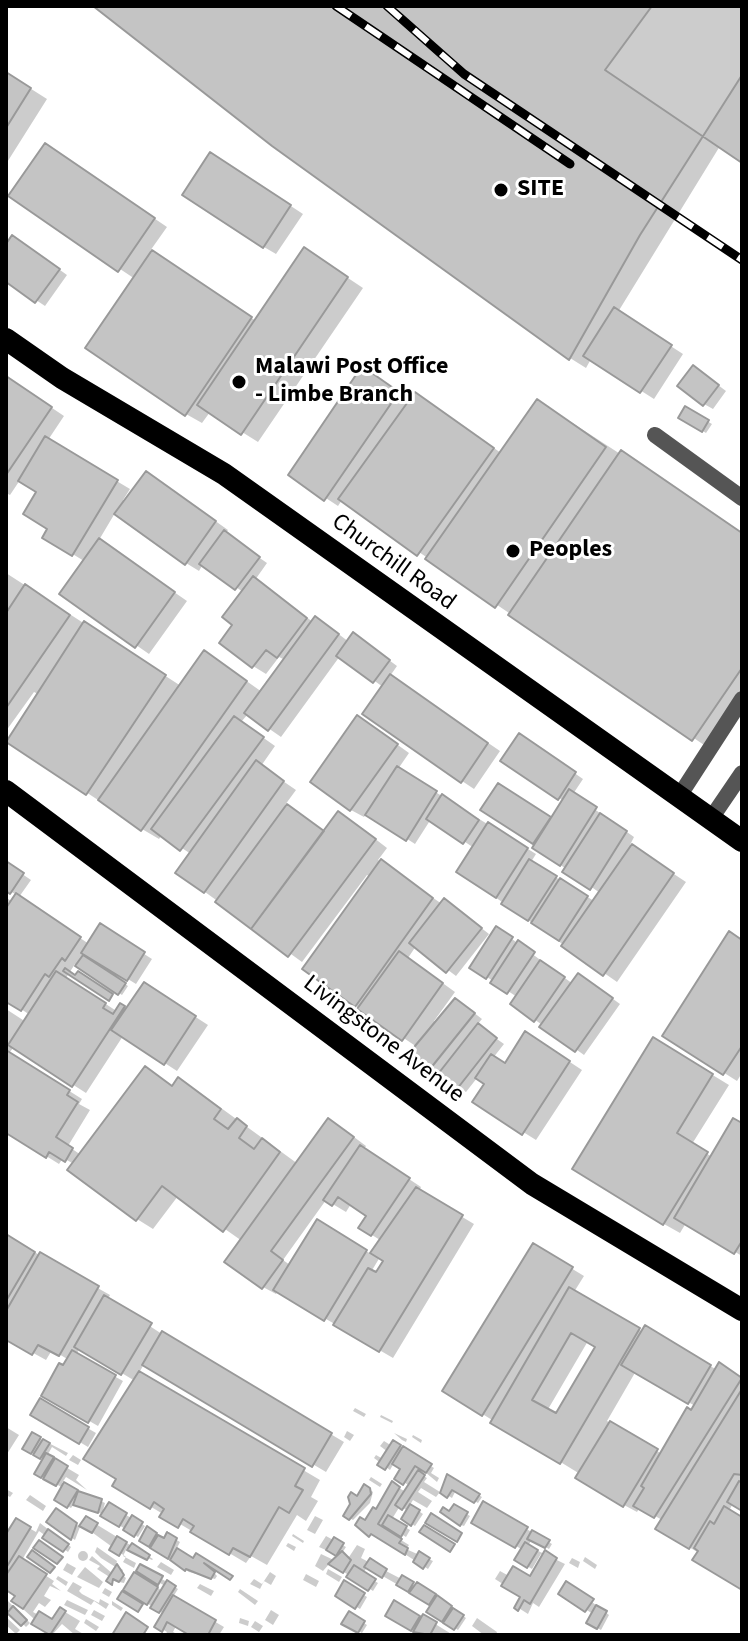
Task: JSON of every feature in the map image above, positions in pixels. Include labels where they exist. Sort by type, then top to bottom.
[{"type":"highway","name":"Churchill Road","points":[[6,339],[62,378],[224,474],[742,841]]},
{"type":"highway","name":"Livingstone Avenue","points":[[6,791],[532,1184],[742,1310]]},
{"type":"street","points":[[655,435],[742,498]]},
{"type":"street","points":[[678,798],[742,699]]},
{"type":"street","points":[[710,820],[742,773]]},
{"type":"building","name":"SITE","points":[[93,6],[742,6],[742,75],[640,235],[569,360],[272,146]]},
{"type":"building","points":[[652,6],[742,6],[742,163],[605,70]]},
{"type":"building","points":[[6,72],[31,88],[6,128]]},
{"type":"building","points":[[45,143],[155,218],[118,272],[8,196]]},
{"type":"building","points":[[210,152],[291,205],[263,248],[182,195]]},
{"type":"building","points":[[12,235],[60,269],[35,303],[6,282],[6,244]]},
{"type":"building","points":[[304,247],[348,277],[241,435],[197,405]]},
{"type":"building","points":[[152,250],[252,317],[185,416],[85,348]]},
{"type":"building","points":[[614,307],[672,345],[640,393],[583,356]]},
{"type":"building","points":[[693,365],[719,385],[703,406],[677,386]]},
{"type":"building","points":[[362,366],[399,392],[324,501],[288,475]]},
{"type":"building","points":[[6,376],[52,407],[6,475]]},
{"type":"building","points":[[415,392],[494,448],[417,556],[338,499]]},
{"type":"building","points":[[537,399],[606,447],[495,608],[425,559]]},
{"type":"building","points":[[685,406],[709,420],[702,432],[678,418]]},
{"type":"building","points":[[45,436],[118,480],[72,556],[42,538],[47,529],[23,514],[36,492],[18,481]]},
{"type":"building","points":[[621,450],[742,533],[742,668],[692,741],[508,615]]},
{"type":"building","points":[[146,471],[216,521],[185,565],[114,514]]},
{"type":"building","points":[[224,530],[260,557],[235,590],[199,564]]},
{"type":"building","points":[[99,538],[175,592],[135,648],[59,594]]},
{"type":"building","points":[[253,576],[307,618],[277,658],[266,650],[252,668],[219,643],[232,625],[222,617]]},
{"type":"building","points":[[25,584],[70,615],[6,708],[6,613]]},
{"type":"building","points":[[315,616],[339,634],[268,731],[244,713]]},
{"type":"building","points":[[84,621],[166,675],[86,795],[6,742]]},
{"type":"building","points":[[353,632],[390,660],[373,683],[336,656]]},
{"type":"building","points":[[204,650],[247,681],[141,831],[98,800]]},
{"type":"building","points":[[390,674],[488,743],[461,783],[362,714]]},
{"type":"building","points":[[357,715],[398,744],[350,811],[310,782]]},
{"type":"building","points":[[234,716],[264,737],[180,851],[151,829]]},
{"type":"building","points":[[519,733],[576,772],[558,800],[500,761]]},
{"type":"building","points":[[256,760],[284,781],[204,893],[175,873]]},
{"type":"building","points":[[397,766],[437,791],[406,841],[365,815]]},
{"type":"building","points":[[498,783],[551,817],[533,844],[480,810]]},
{"type":"building","points":[[569,789],[597,807],[560,866],[532,848]]},
{"type":"building","points":[[442,794],[479,820],[463,844],[426,819]]},
{"type":"building","points":[[287,804],[324,831],[251,929],[215,902]]},
{"type":"building","points":[[338,811],[376,839],[288,957],[251,929]]},
{"type":"building","points":[[600,813],[627,831],[590,890],[562,872]]},
{"type":"building","points":[[488,822],[528,848],[496,898],[456,872]]},
{"type":"building","points":[[632,844],[674,873],[603,976],[561,946]]},
{"type":"building","points":[[381,859],[433,898],[355,1007],[302,969]]},
{"type":"building","points":[[529,859],[557,876],[528,921],[501,904]]},
{"type":"building","points":[[6,861],[24,873],[10,894],[6,891]]},
{"type":"building","points":[[560,878],[588,896],[559,941],[531,923]]},
{"type":"building","points":[[16,893],[81,937],[65,961],[62,958],[49,977],[45,974],[21,1011],[6,1002],[6,908]]},
{"type":"building","points":[[444,898],[482,928],[446,973],[409,943]]},
{"type":"building","points":[[100,923],[145,952],[127,981],[81,953]]},
{"type":"building","points":[[496,926],[513,937],[486,979],[469,968]]},
{"type":"building","points":[[729,931],[742,940],[742,1046],[723,1075],[662,1036]]},
{"type":"building","points":[[518,940],[535,952],[507,994],[490,983]]},
{"type":"building","points":[[399,951],[443,983],[402,1041],[357,1009]]},
{"type":"building","points":[[83,955],[126,983],[118,995],[75,966]]},
{"type":"building","points":[[540,960],[565,977],[534,1022],[510,1004]]},
{"type":"building","points":[[65,968],[75,975],[78,971],[113,994],[109,1001],[63,971]]},
{"type":"building","points":[[56,971],[106,1003],[103,1008],[113,1014],[120,1003],[125,1006],[72,1087],[8,1045]]},
{"type":"building","points":[[578,973],[613,998],[575,1052],[539,1027]]},
{"type":"building","points":[[144,982],[196,1016],[164,1065],[111,1030]]},
{"type":"building","points":[[455,998],[475,1013],[430,1069],[410,1052]]},
{"type":"building","points":[[478,1023],[497,1038],[457,1089],[438,1074]]},
{"type":"building","points":[[525,1031],[570,1061],[522,1135],[472,1102],[484,1084],[475,1078],[491,1054],[505,1063]]},
{"type":"building","points":[[653,1037],[713,1074],[677,1133],[708,1152],[663,1225],[572,1169]]},
{"type":"building","points":[[6,1050],[70,1090],[67,1095],[78,1102],[56,1137],[73,1148],[65,1162],[49,1152],[46,1158],[6,1133]]},
{"type":"building","points":[[145,1066],[172,1086],[178,1077],[221,1109],[214,1119],[228,1129],[237,1118],[247,1126],[239,1138],[254,1149],[262,1138],[280,1152],[223,1232],[162,1186],[136,1221],[67,1170]]},
{"type":"building","points":[[328,1118],[354,1137],[271,1251],[283,1260],[262,1289],[224,1262]]},
{"type":"building","points":[[733,1118],[742,1123],[742,1241],[734,1254],[674,1218]]},
{"type":"building","points":[[360,1145],[410,1178],[371,1236],[358,1228],[366,1216],[338,1197],[332,1206],[323,1200]]},
{"type":"building","points":[[416,1187],[463,1215],[379,1352],[333,1325],[368,1268],[376,1272],[383,1261],[370,1253]]},
{"type":"building","points":[[317,1219],[367,1250],[324,1321],[273,1290]]},
{"type":"building","points":[[6,1234],[35,1252],[6,1301]]},
{"type":"building","points":[[533,1243],[573,1267],[482,1416],[442,1391]]},
{"type":"building","points":[[40,1252],[99,1286],[59,1356],[38,1345],[32,1355],[6,1340],[6,1311]]},
{"type":"building","points":[[569,1287],[640,1328],[560,1464],[490,1423]],"holes":[[[571,1333],[595,1347],[556,1413],[532,1400]]]},
{"type":"building","points":[[104,1295],[152,1323],[121,1375],[74,1347]]},
{"type":"building","points":[[645,1325],[711,1365],[688,1404],[621,1365]]},
{"type":"building","points":[[162,1331],[332,1433],[312,1467],[142,1365]]},
{"type":"building","points":[[72,1350],[116,1375],[88,1423],[41,1396],[59,1363],[63,1365]]},
{"type":"building","points":[[719,1362],[742,1378],[654,1518],[633,1506],[644,1488],[641,1486],[687,1407],[691,1410]]},
{"type":"building","points":[[139,1371],[305,1468],[295,1486],[303,1490],[289,1513],[279,1507],[250,1557],[233,1548],[229,1555],[190,1532],[194,1526],[183,1519],[178,1528],[159,1517],[164,1509],[154,1502],[150,1509],[112,1486],[116,1479],[83,1459]]},
{"type":"building","points":[[742,1389],[742,1475],[734,1474],[689,1549],[655,1529]]},
{"type":"building","points":[[40,1398],[89,1427],[79,1444],[30,1415]]},
{"type":"building","points":[[610,1421],[658,1449],[623,1507],[575,1478]]},
{"type":"building","points":[[32,1432],[41,1437],[31,1454],[22,1449]]},
{"type":"building","points":[[43,1439],[50,1443],[40,1459],[33,1455]]},
{"type":"building","points":[[393,1440],[401,1445],[385,1470],[377,1465]]},
{"type":"building","points":[[403,1446],[432,1464],[426,1473],[415,1466],[403,1485],[394,1479],[400,1469],[392,1464]]},
{"type":"building","points":[[46,1453],[54,1457],[41,1478],[34,1474]]},
{"type":"building","points":[[55,1458],[68,1466],[56,1486],[43,1479]]},
{"type":"building","points":[[418,1470],[425,1475],[402,1510],[395,1505]]},
{"type":"building","points":[[447,1474],[480,1494],[474,1503],[452,1490],[447,1498],[440,1493]]},
{"type":"building","points":[[392,1481],[400,1487],[378,1524],[402,1539],[399,1543],[408,1548],[405,1555],[371,1534],[369,1537],[355,1525],[360,1517],[365,1520],[373,1507],[376,1509]]},
{"type":"building","points":[[739,1481],[742,1483],[742,1511],[727,1502]]},
{"type":"building","points":[[64,1482],[78,1490],[67,1508],[54,1500]]},
{"type":"building","points":[[364,1484],[370,1488],[371,1494],[349,1520],[343,1516],[350,1504],[348,1497],[351,1492],[357,1496]]},
{"type":"building","points":[[78,1491],[102,1499],[98,1513],[73,1505]]},
{"type":"building","points":[[483,1501],[528,1527],[515,1548],[471,1523]]},
{"type":"building","points":[[109,1502],[127,1513],[119,1527],[100,1516]]},
{"type":"building","points":[[410,1504],[420,1510],[411,1526],[401,1519]]},
{"type":"building","points":[[454,1504],[468,1512],[460,1526],[440,1512],[443,1507],[449,1511]]},
{"type":"building","points":[[724,1506],[742,1517],[742,1590],[692,1560],[698,1551],[694,1548],[710,1521],[714,1524]]},
{"type":"building","points":[[56,1508],[77,1523],[71,1540],[46,1522]]},
{"type":"building","points":[[431,1513],[462,1533],[457,1542],[425,1523]]},
{"type":"building","points":[[132,1515],[143,1522],[134,1537],[123,1530]]},
{"type":"building","points":[[388,1515],[407,1526],[401,1537],[382,1525]]},
{"type":"building","points":[[86,1516],[98,1523],[92,1533],[79,1526]]},
{"type":"building","points":[[16,1518],[31,1527],[6,1568],[6,1534]]},
{"type":"building","points":[[424,1525],[455,1544],[450,1552],[419,1532]]},
{"type":"building","points":[[147,1526],[157,1533],[149,1547],[139,1541]]},
{"type":"building","points":[[48,1529],[69,1544],[63,1552],[42,1538]]},
{"type":"building","points":[[532,1530],[550,1540],[545,1548],[527,1539]]},
{"type":"building","points":[[167,1532],[177,1538],[168,1559],[150,1548],[158,1535],[164,1538]]},
{"type":"building","points":[[117,1536],[127,1542],[119,1556],[109,1550]]},
{"type":"building","points":[[334,1537],[344,1543],[336,1556],[326,1550]]},
{"type":"building","points":[[39,1540],[63,1557],[57,1564],[33,1548]]},
{"type":"building","points":[[525,1542],[538,1550],[527,1568],[514,1560]]},
{"type":"building","points":[[132,1543],[150,1555],[147,1560],[127,1550]]},
{"type":"building","points":[[177,1548],[193,1558],[196,1553],[233,1576],[230,1580],[204,1563],[215,1572],[211,1579],[185,1571],[170,1560]]},
{"type":"building","points":[[32,1550],[55,1567],[50,1573],[27,1557]]},
{"type":"building","points":[[545,1550],[557,1558],[530,1604],[524,1600],[518,1611],[514,1608],[520,1597],[501,1586],[513,1566],[530,1576]]},
{"type":"building","points":[[342,1551],[351,1560],[343,1573],[328,1564]]},
{"type":"building","points":[[419,1551],[430,1558],[423,1569],[413,1562]]},
{"type":"building","points":[[19,1556],[47,1574],[23,1609],[11,1601],[15,1596],[6,1590],[6,1575]]},
{"type":"building","points":[[370,1558],[387,1569],[382,1578],[364,1567]]},
{"type":"building","points":[[117,1564],[124,1575],[119,1582],[113,1579],[112,1585],[106,1581]]},
{"type":"building","points":[[140,1564],[163,1576],[158,1585],[136,1571]]},
{"type":"building","points":[[354,1565],[376,1579],[368,1591],[346,1577]]},
{"type":"building","points":[[134,1572],[158,1587],[147,1605],[123,1590]]},
{"type":"building","points":[[402,1575],[414,1582],[408,1592],[396,1585]]},
{"type":"building","points":[[167,1580],[176,1586],[159,1613],[150,1608]]},
{"type":"building","points":[[344,1580],[365,1593],[355,1609],[335,1596]]},
{"type":"building","points":[[566,1581],[594,1599],[585,1612],[558,1594]]},
{"type":"building","points":[[417,1582],[436,1594],[429,1605],[409,1593]]},
{"type":"building","points":[[122,1591],[143,1604],[138,1612],[117,1599]]},
{"type":"building","points":[[173,1595],[216,1620],[208,1635],[189,1635],[167,1622],[162,1632],[154,1627]]},
{"type":"building","points":[[437,1595],[452,1606],[442,1622],[426,1612]]},
{"type":"building","points":[[394,1600],[420,1616],[411,1631],[385,1616]]},
{"type":"building","points":[[596,1605],[607,1611],[597,1629],[586,1623]]},
{"type":"building","points":[[13,1606],[27,1620],[21,1626],[7,1613]]},
{"type":"building","points":[[60,1607],[66,1611],[50,1635],[31,1624],[39,1611],[52,1619]]},
{"type":"building","points":[[453,1608],[464,1615],[454,1630],[443,1623]]},
{"type":"building","points":[[349,1611],[365,1621],[358,1633],[341,1624]]},
{"type":"building","points":[[126,1612],[148,1627],[143,1635],[112,1635]]},
{"type":"building","points":[[423,1614],[437,1622],[430,1635],[413,1632]]},
{"type":"railway","points":[[336,6],[570,164]]},
{"type":"railway","points":[[387,6],[464,74],[742,260]]},
{"type":"place","name":"SITE","points":[[501,190]]},
{"type":"place","name":"Malawi Post Office - Limbe Branch","points":[[239,382]]},
{"type":"place","name":"Peoples","points":[[513,551]]}]
